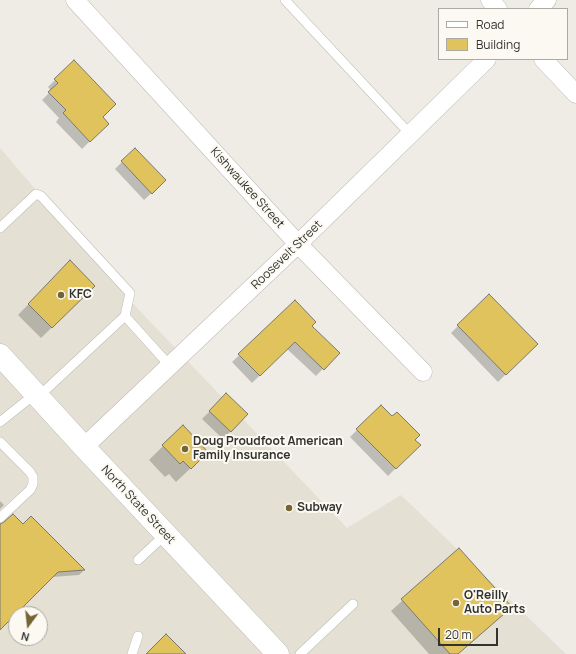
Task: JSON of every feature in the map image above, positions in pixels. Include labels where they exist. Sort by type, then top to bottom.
[{"type":"main road","name":"North State Street","points":[[0,355],[84,448],[278,654]]},
{"type":"street","name":"Kishwaukee Street","points":[[75,0],[298,244],[422,372]]},
{"type":"street","points":[[490,0],[497,8]]},
{"type":"street","points":[[539,8],[547,0]]},
{"type":"street","name":"Roosevelt Street","points":[[84,448],[298,244],[486,60]]},
{"type":"street","points":[[544,60],[576,94]]},
{"type":"lane","points":[[286,0],[410,134]]},
{"type":"lane","points":[[0,228],[36,194],[41,196],[130,293],[125,316],[36,395],[0,422]]},
{"type":"lane","points":[[125,316],[170,366]]},
{"type":"lane","points":[[0,442],[30,472],[33,477],[33,484],[30,490],[0,518]]},
{"type":"lane","points":[[138,560],[166,534]]},
{"type":"lane","points":[[300,654],[353,604]]},
{"type":"lane","points":[[132,654],[138,636]]},
{"type":"shaded area","points":[[0,148],[137,308],[347,528],[401,495],[566,654],[0,654]]},
{"type":"building","points":[[74,60],[116,104],[103,117],[109,124],[90,142],[63,113],[66,110],[48,92],[58,83],[54,79]]},
{"type":"building","points":[[135,148],[166,180],[152,194],[121,161]]},
{"type":"building","name":"KFC","points":[[70,260],[95,286],[52,328],[28,304]]},
{"type":"building","points":[[489,294],[538,344],[506,375],[457,325]]},
{"type":"building","points":[[295,300],[316,322],[312,326],[340,353],[324,370],[295,342],[260,376],[238,354]]},
{"type":"building","points":[[226,393],[248,414],[231,432],[209,411]]},
{"type":"building","points":[[381,405],[392,416],[397,412],[420,435],[415,440],[421,445],[396,469],[356,429]]},
{"type":"building","name":"Doug Proudfoot American Family Insurance","points":[[183,425],[208,452],[191,469],[183,461],[180,464],[162,445]]},
{"type":"building","points":[[13,514],[23,524],[31,516],[85,570],[58,572],[24,606],[8,606],[8,622],[0,630],[0,524]]},
{"type":"building","name":"O'Reilly Auto Parts","points":[[459,548],[512,607],[458,654],[450,654],[401,599]]},
{"type":"building","points":[[166,634],[186,654],[146,654]]},
{"type":"place","name":"KFC","points":[[61,295]]},
{"type":"place","name":"Doug Proudfoot American Family Insurance","points":[[185,449]]},
{"type":"place","name":"Subway","points":[[289,508]]},
{"type":"place","name":"O'Reilly Auto Parts","points":[[456,603]]}]
